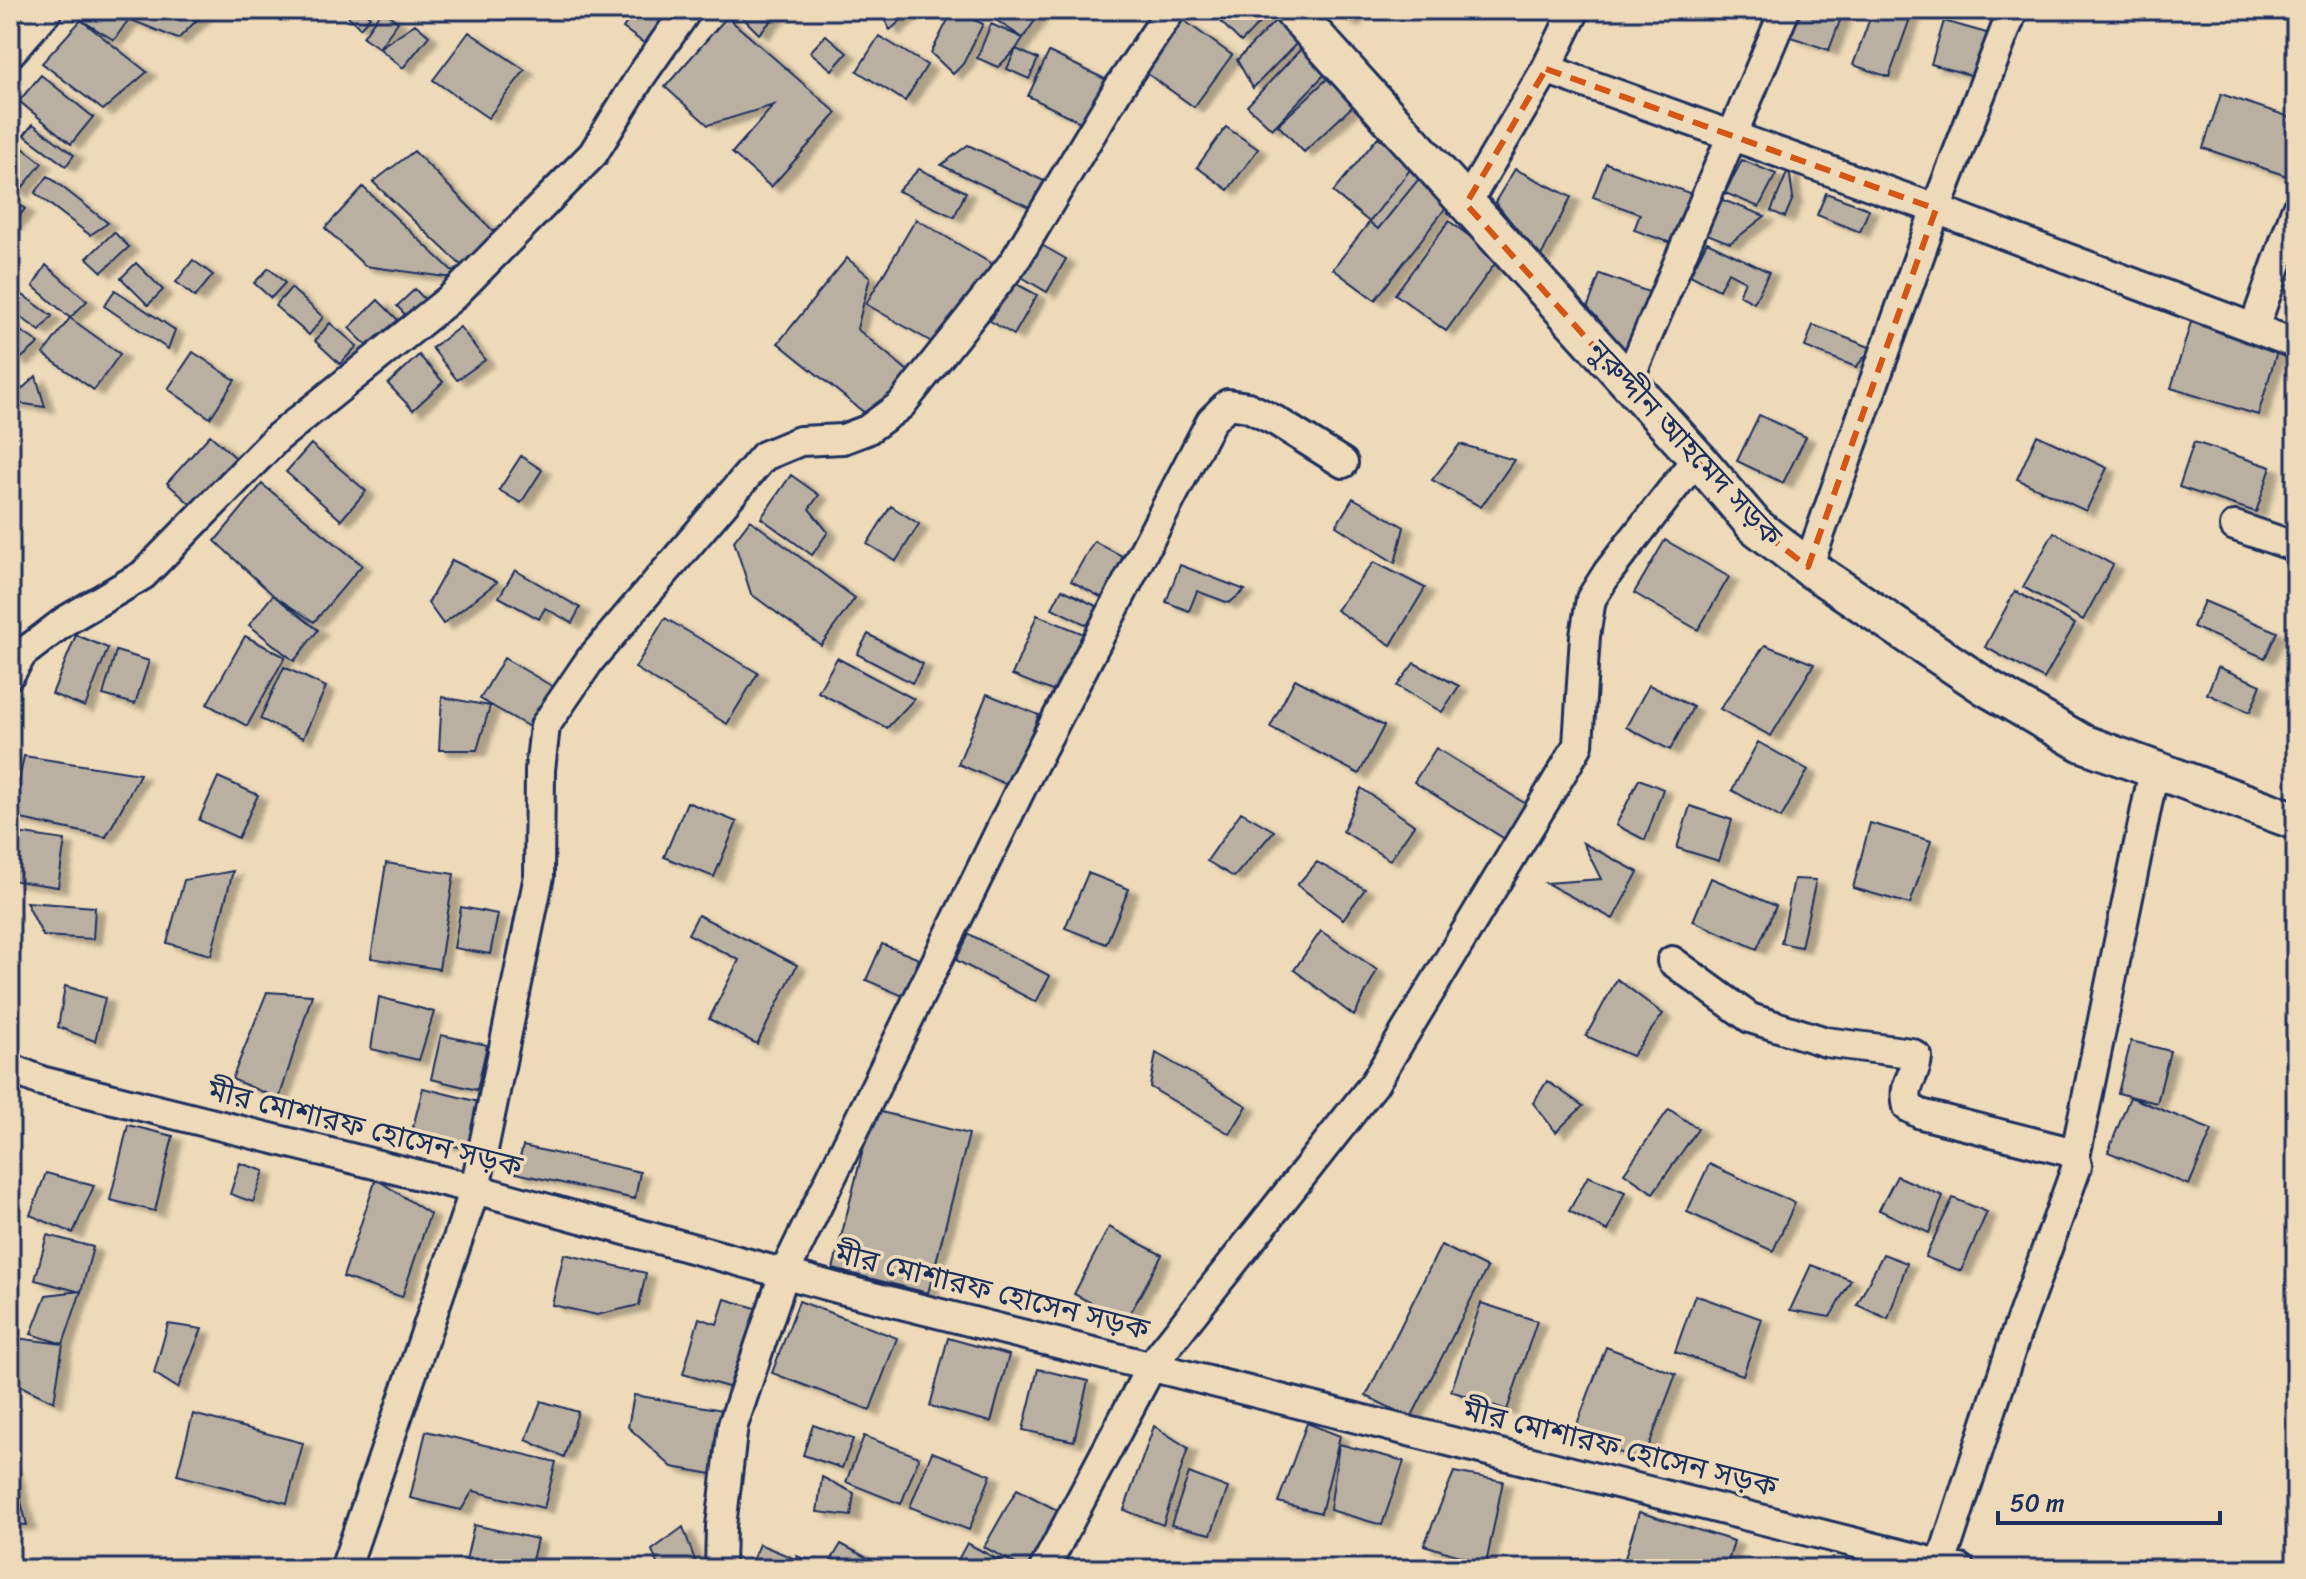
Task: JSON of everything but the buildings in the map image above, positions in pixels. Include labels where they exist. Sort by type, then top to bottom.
[{"type":"main road","name":"নুরুদ্দীন আহমেদ সড়ক","points":[[1292,10],[1755,526],[1808,567],[1986,687],[2082,743],[2296,821]]},
{"type":"street","points":[[10,53],[48,10]]},
{"type":"street","points":[[10,674],[22,654],[65,621],[143,575],[277,438],[451,298],[593,154],[641,76],[687,10]]},
{"type":"street","points":[[345,1569],[475,1189],[539,876],[540,770],[545,726],[590,660],[764,456],[800,441],[843,439],[867,430],[901,405],[1014,262],[1118,89],[1171,10]]},
{"type":"street","points":[[1466,204],[1546,69],[1575,10]]},
{"type":"street","points":[[1627,384],[1785,10]]},
{"type":"street","points":[[1808,567],[1936,209],[2013,10]]},
{"type":"street","points":[[1546,69],[1936,209],[2296,344]]},
{"type":"street","points":[[2254,328],[2296,210]]},
{"type":"street","points":[[720,1569],[721,1526],[733,1425],[784,1274],[1024,782],[1211,421],[1228,404],[1248,407],[1343,463]]},
{"type":"street","points":[[1044,1569],[1152,1365],[1374,1084],[1566,766],[1578,745],[1585,636],[1591,599],[1608,572],[1697,458]]},
{"type":"street","points":[[2235,526],[2296,547]]},
{"type":"street","points":[[1950,1567],[2016,1334],[2077,1166],[2075,1157],[2154,770]]},
{"type":"street","points":[[1672,961],[1750,1018],[1826,1042],[1911,1053],[1917,1057],[1916,1066],[1905,1093],[1908,1107],[1921,1114],[2067,1151],[2075,1157]]},
{"type":"street","name":"মীর মোশারফ হোসেন সড়ক","points":[[10,1068],[41,1081],[475,1189],[784,1274],[1950,1567]]},
{"type":"highlighted area","points":[[1546,69],[1936,209],[1808,567],[1755,526],[1466,204]]}]
